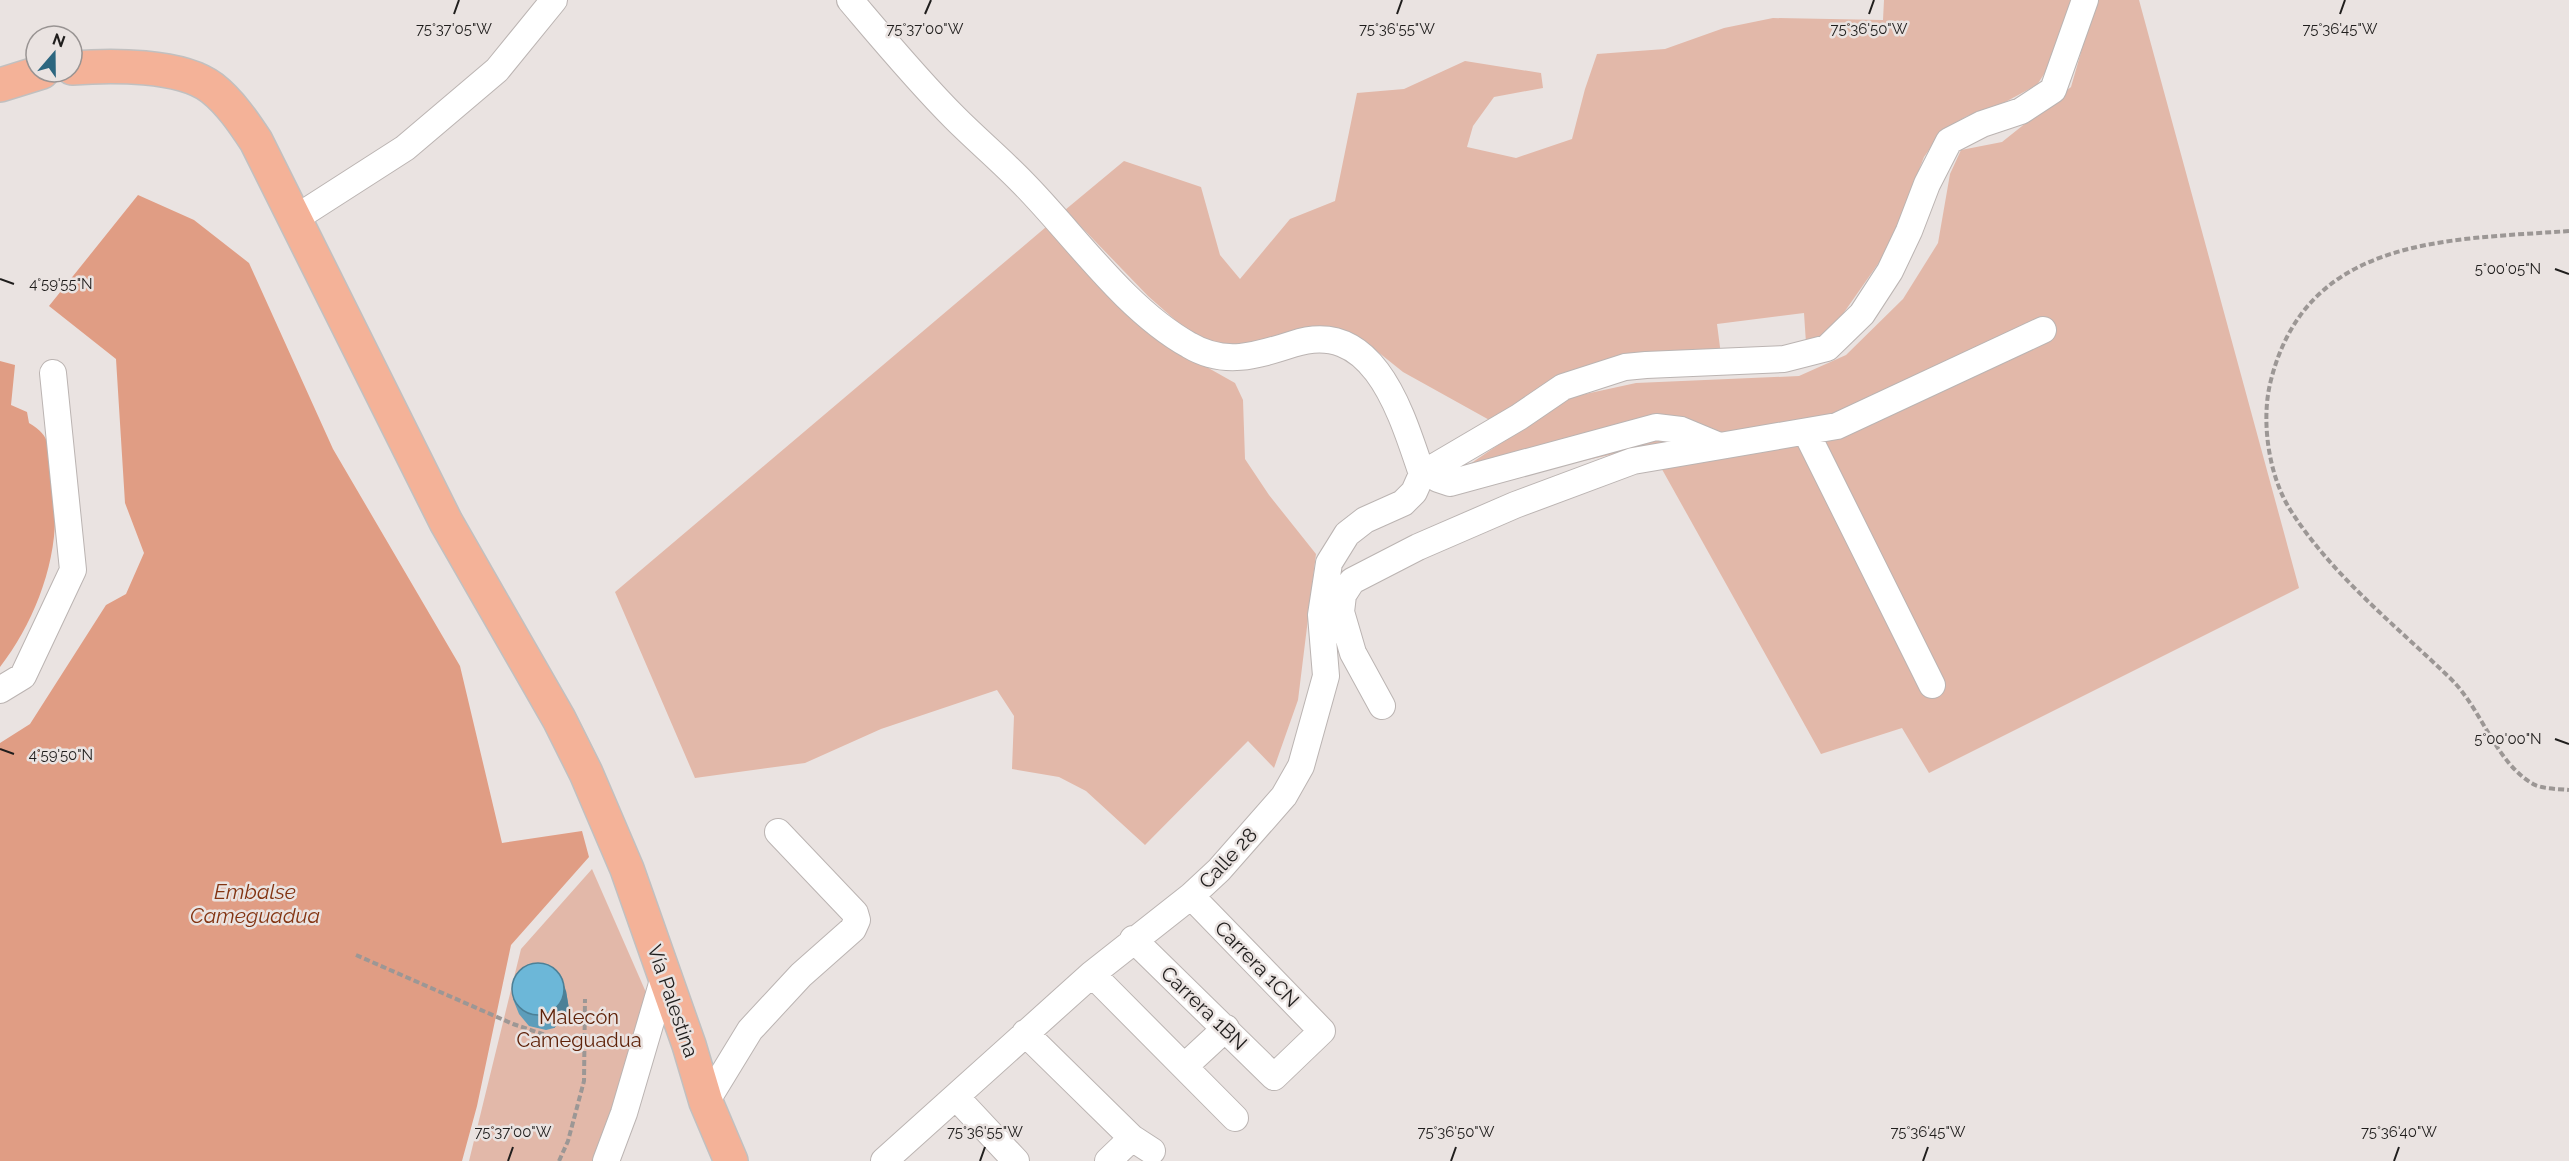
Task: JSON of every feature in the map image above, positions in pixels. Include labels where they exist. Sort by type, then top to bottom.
[{"type":"main road","name":"Vía Palestina","points":[[84,67],[170,72],[194,78],[211,87],[243,121],[256,141],[446,522],[559,719],[586,773],[613,842],[627,870],[689,1045],[706,1102],[730,1161]]},
{"type":"main road","points":[[0,85],[24,77]]},
{"type":"street","points":[[296,218],[405,148],[497,70],[554,0]]},
{"type":"street","points":[[850,0],[917,78],[1047,210],[1118,287],[1163,328],[1206,353],[1223,358],[1243,358],[1316,339],[1335,341],[1350,347],[1382,377],[1400,410],[1427,471],[1438,478],[1450,483],[1656,427],[1681,430],[1717,445]]},
{"type":"street","points":[[1427,471],[1519,417],[1563,387],[1598,375],[1625,367],[1646,365],[1784,359],[1827,348],[1862,314],[1890,271],[1909,231],[1927,184],[1949,141],[1982,124],[2021,111],[2053,90],[2085,0]]},
{"type":"street","points":[[0,73],[24,73]]},
{"type":"street","points":[[1382,706],[1353,653],[1341,612],[1343,595],[1352,581],[1418,547],[1526,501],[1633,461],[1837,426],[2043,330]]},
{"type":"street","points":[[0,690],[23,676],[73,570],[53,373]]},
{"type":"street","points":[[1806,432],[1932,684]]},
{"type":"street","name":"Calle 28","points":[[884,1161],[1092,974],[1133,939],[1191,896],[1219,870],[1284,796],[1301,766],[1326,676],[1321,615],[1329,563],[1347,534],[1365,520],[1403,503],[1414,492],[1427,471]]},
{"type":"street","points":[[706,1102],[750,1030],[801,975],[853,928],[857,920],[855,913],[778,832]]},
{"type":"street","name":"Carrera 1CN","points":[[1191,896],[1322,1031],[1274,1077]]},
{"type":"street","name":"Carrera 1BN","points":[[1133,939],[1274,1077]]},
{"type":"street","points":[[1092,974],[1235,1118]]},
{"type":"street","points":[[606,1161],[624,1113],[664,977]]},
{"type":"street","points":[[1185,1066],[1226,1028]]},
{"type":"street","points":[[1025,1033],[1142,1144],[1108,1161]]},
{"type":"street","points":[[956,1097],[1016,1161]]},
{"type":"path","points":[[2569,231],[2461,239],[2399,249],[2347,271],[2305,308],[2277,355],[2265,404],[2268,456],[2289,508],[2323,555],[2465,693],[2502,756],[2534,784],[2569,790]]},
{"type":"path","points":[[356,955],[513,1024],[584,1048]]},
{"type":"path","points":[[559,1161],[568,1141],[584,1081],[585,999]]},
{"type":"green space","points":[[1884,0],[2075,0],[2048,68],[2037,85],[1996,107],[1967,116],[1943,130],[1924,157],[1887,251],[1831,331],[1806,343],[1804,313],[1717,324],[1721,355],[1653,355],[1493,422],[1403,372],[1368,344],[1333,332],[1232,348],[1199,341],[1148,296],[1065,210],[1124,161],[1201,187],[1220,255],[1240,279],[1290,219],[1335,201],[1357,93],[1404,89],[1465,61],[1541,73],[1543,88],[1494,97],[1473,126],[1467,147],[1516,158],[1572,139],[1597,54],[1665,49],[1724,28],[1773,18],[1883,20]]},
{"type":"green space","points":[[2096,0],[2139,0],[2299,588],[1929,773],[1902,728],[1821,754],[1649,446],[1463,488],[1470,464],[1567,398],[1636,383],[1799,376],[1846,355],[1903,299],[1938,243],[1950,174],[1961,150],[2002,142],[2071,87]]},
{"type":"green space","points":[[1046,227],[1196,361],[1235,383],[1243,400],[1245,459],[1269,495],[1316,554],[1298,700],[1274,768],[1248,741],[1145,845],[1086,791],[1059,777],[1012,769],[1014,716],[997,690],[881,729],[805,763],[695,778],[615,592]]},
{"type":"green space","name":"Malecón Cameguadua","points":[[592,869],[662,1029],[604,1161],[469,1161],[521,949]]},
{"type":"water","name":"Embalse Cameguadua","points":[[138,195],[194,220],[249,263],[333,449],[460,666],[502,843],[582,831],[589,857],[511,945],[477,1106],[462,1161],[0,1161],[0,743],[30,724],[106,605],[126,594],[144,553],[125,503],[116,359],[49,306]]},
{"type":"water","points":[[0,361],[15,365],[11,405],[27,412],[29,423],[46,438],[55,514],[51,554],[40,595],[12,651],[0,667]]},
{"type":"building","points":[[538,963],[548,965],[556,971],[562,979],[564,989],[562,999],[556,1007],[548,1013],[538,1015],[528,1013],[520,1007],[514,999],[512,989],[514,979],[520,971],[528,965]]}]
